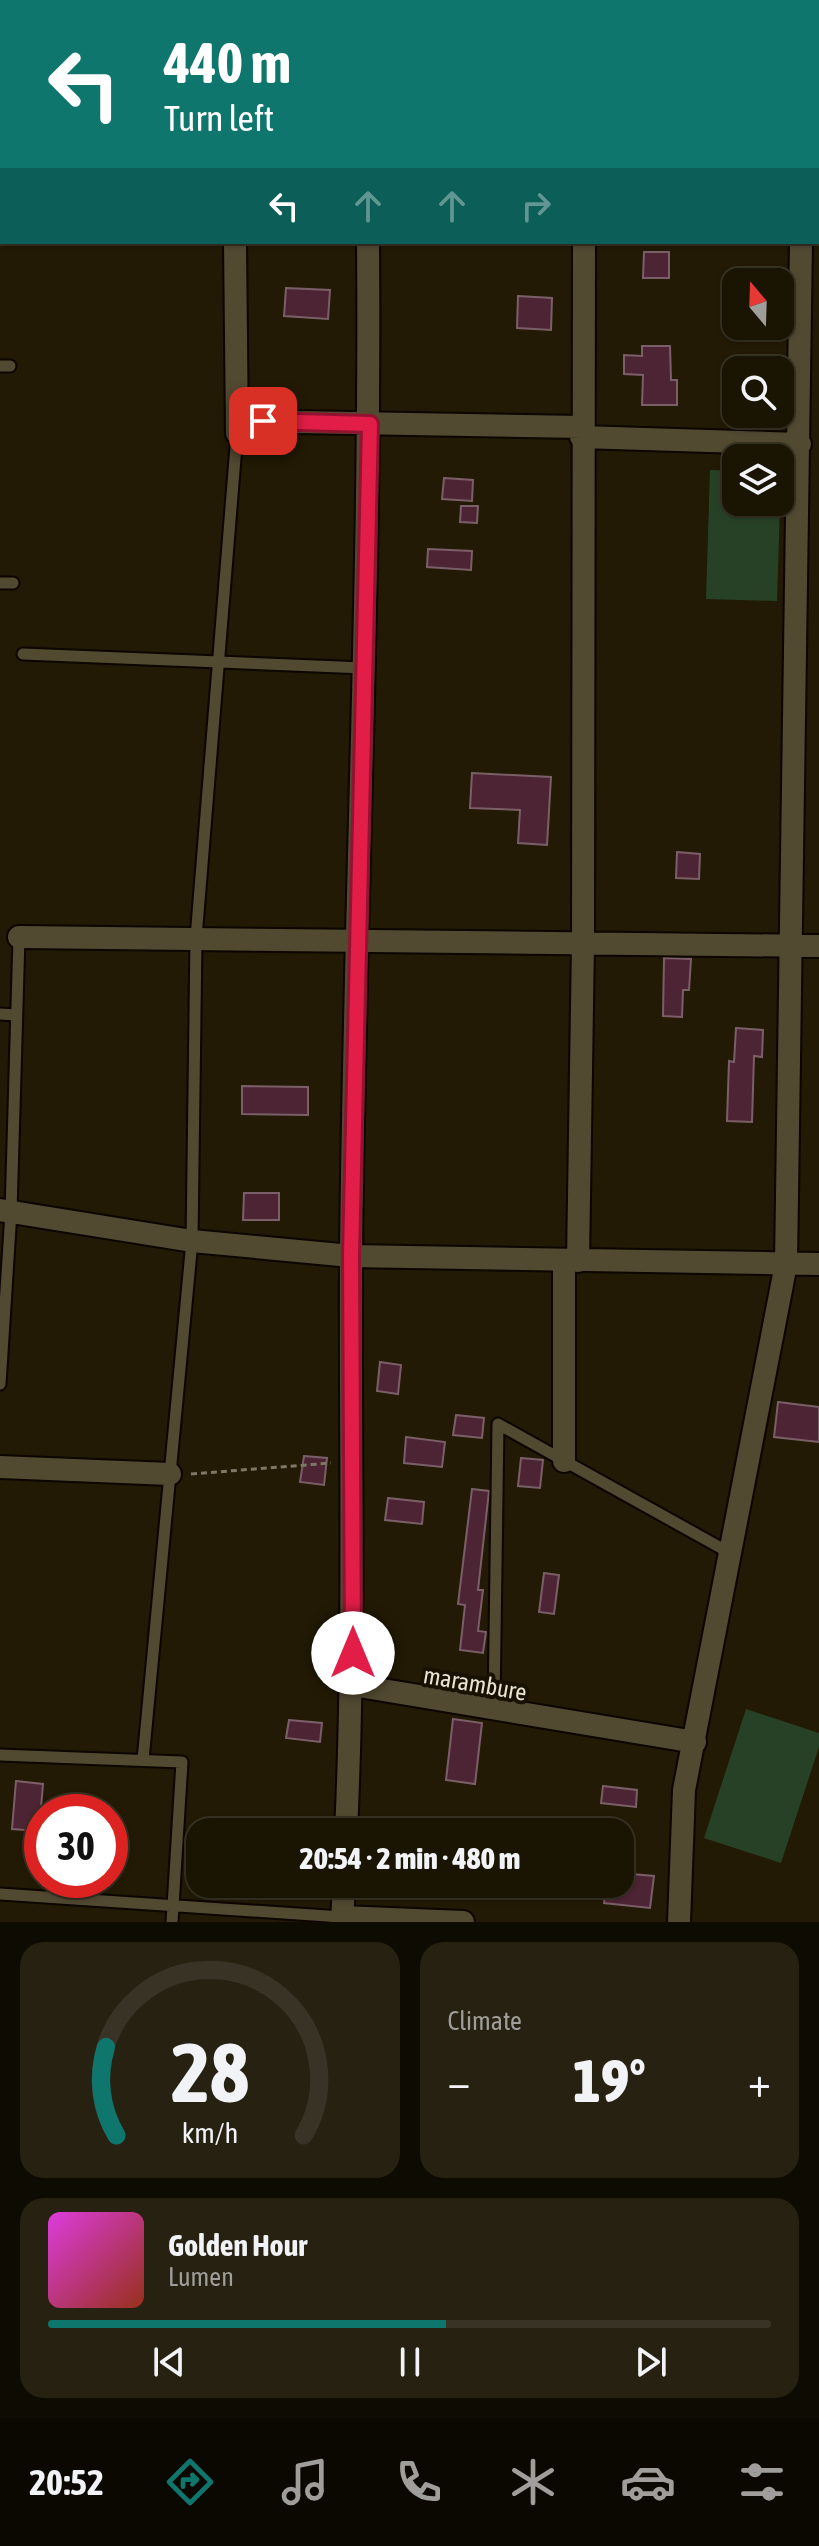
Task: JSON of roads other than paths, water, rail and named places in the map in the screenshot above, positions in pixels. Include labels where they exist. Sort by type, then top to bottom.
[{"type":"street","points":[[235,244],[237,427],[370,424],[800,444]]},
{"type":"street","points":[[347,1818],[353,1685],[351,1256],[370,424],[368,244]]},
{"type":"street","points":[[564,1461],[583,943],[584,244]]},
{"type":"street","points":[[679,1922],[684,1790],[786,1264],[801,244]]},
{"type":"street","points":[[19,937],[819,946]]},
{"type":"street","points":[[6,1211],[192,1241],[351,1256],[819,1264]]},
{"type":"street","points":[[0,1467],[174,1475]]},
{"type":"street","points":[[353,1685],[695,1742]]},
{"type":"street","points":[[343,1898],[342,1919],[463,1922]]},
{"type":"lane","points":[[143,1760],[174,1475],[192,1241],[196,938],[237,427]]},
{"type":"lane","points":[[0,583],[13,583]]},
{"type":"lane","points":[[23,654],[364,668]]},
{"type":"lane","points":[[0,1384],[19,937]]},
{"type":"lane","points":[[0,1014],[16,1015]]},
{"type":"lane","points":[[494,1707],[498,1424],[731,1553]]},
{"type":"lane","points":[[0,1755],[182,1762],[172,1922]]},
{"type":"lane","points":[[0,1894],[173,1904],[342,1919]]}]
